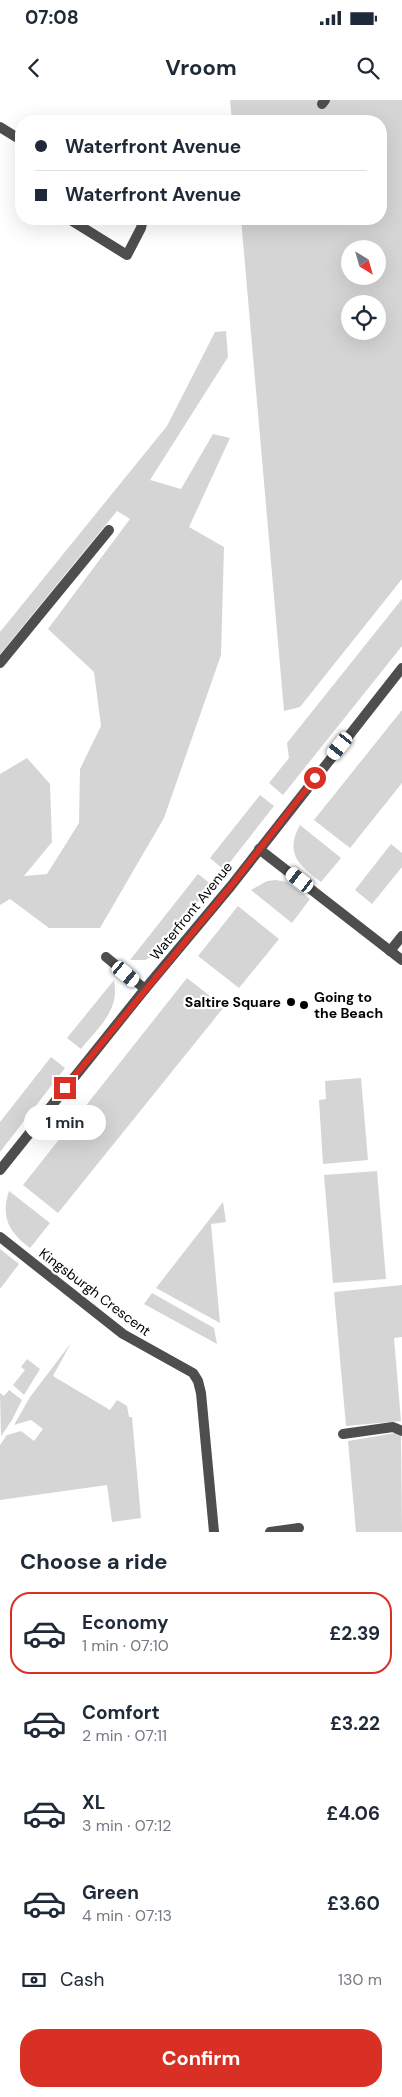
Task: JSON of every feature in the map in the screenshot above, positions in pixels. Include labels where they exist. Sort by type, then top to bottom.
[{"type":"street","points":[[0,127],[15,136]]},
{"type":"street","points":[[79,225],[127,255],[142,225]]},
{"type":"street","points":[[0,663],[109,530]]},
{"type":"street","name":"Waterfront Avenue","points":[[0,1170],[259,849],[402,668]]},
{"type":"street","points":[[259,849],[402,960]]},
{"type":"street","points":[[390,951],[402,936]]},
{"type":"street","points":[[106,957],[145,989]]},
{"type":"street","name":"Kingsburgh Crescent","points":[[0,1236],[123,1334],[193,1373],[198,1381],[201,1393],[214,1532]]},
{"type":"street","points":[[343,1434],[393,1427],[402,1431]]},
{"type":"street","points":[[270,1532],[299,1528]]},
{"type":"shaded area","points":[[230,100],[402,100],[402,579],[300,707],[284,711],[242,225],[387,225],[387,115],[231,115]]},
{"type":"shaded area","points":[[226,331],[228,357],[150,480],[181,489],[213,434],[230,438],[189,527],[224,547],[221,655],[164,818],[100,928],[49,928],[10,899],[0,905],[0,774],[27,758],[50,784],[52,842],[24,876],[47,874],[79,823],[80,769],[101,726],[94,672],[48,629],[130,519],[117,511],[0,654],[0,632],[167,426],[215,332]]},
{"type":"shaded area","points":[[402,599],[402,646],[283,795],[269,783],[289,758],[287,743]]},
{"type":"shaded area","points":[[402,710],[402,783],[350,848],[314,820]]},
{"type":"shaded area","points":[[260,795],[274,806],[224,870],[210,858]]},
{"type":"shaded area","points":[[300,825],[341,858],[321,882],[301,865],[294,852],[295,835]]},
{"type":"shaded area","points":[[391,844],[402,853],[402,867],[372,904],[355,890]]},
{"type":"shaded area","points":[[198,874],[212,885],[154,956],[145,960],[130,960]]},
{"type":"shaded area","points":[[267,881],[287,882],[310,899],[292,923],[251,890]]},
{"type":"shaded area","points":[[238,906],[279,939],[239,988],[198,956]]},
{"type":"shaded area","points":[[187,978],[224,1007],[58,1213],[23,1185]]},
{"type":"shaded area","points":[[114,980],[114,1001],[111,1009],[101,1025],[81,1049],[67,1038]]},
{"type":"shaded area","points":[[51,1057],[65,1068],[0,1152],[0,1122]]},
{"type":"shaded area","points":[[361,1078],[368,1160],[323,1164],[319,1100],[326,1099],[325,1081]]},
{"type":"shaded area","points":[[377,1171],[386,1279],[333,1283],[324,1175]]},
{"type":"shaded area","points":[[9,1191],[50,1223],[30,1248],[17,1237],[6,1217],[6,1201]]},
{"type":"shaded area","points":[[223,1202],[226,1222],[211,1224],[220,1323],[156,1288]]},
{"type":"shaded area","points":[[0,1249],[19,1264],[0,1289]]},
{"type":"shaded area","points":[[402,1285],[402,1337],[394,1338],[401,1421],[346,1426],[334,1292]]},
{"type":"shaded area","points":[[152,1293],[214,1328],[217,1344],[144,1304]]},
{"type":"shaded area","points":[[71,1343],[53,1376],[110,1410],[117,1400],[127,1406],[129,1417],[132,1417],[141,1518],[112,1522],[107,1485],[0,1500],[0,1445],[7,1435],[21,1431],[34,1441],[43,1429],[31,1420],[14,1425],[30,1397]]},
{"type":"shaded area","points":[[27,1359],[40,1369],[24,1395],[13,1385],[25,1370],[21,1367]]},
{"type":"shaded area","points":[[9,1390],[22,1400],[1,1436],[0,1393],[4,1396]]},
{"type":"shaded area","points":[[401,1432],[402,1532],[356,1532],[348,1441]]},
{"type":"place","name":"Saltire Square","points":[[291,1002]]},
{"type":"place","name":"Going to the Beach","points":[[304,1005]]},
{"type":"route","points":[[65,1088],[231,886],[315,778]]}]
